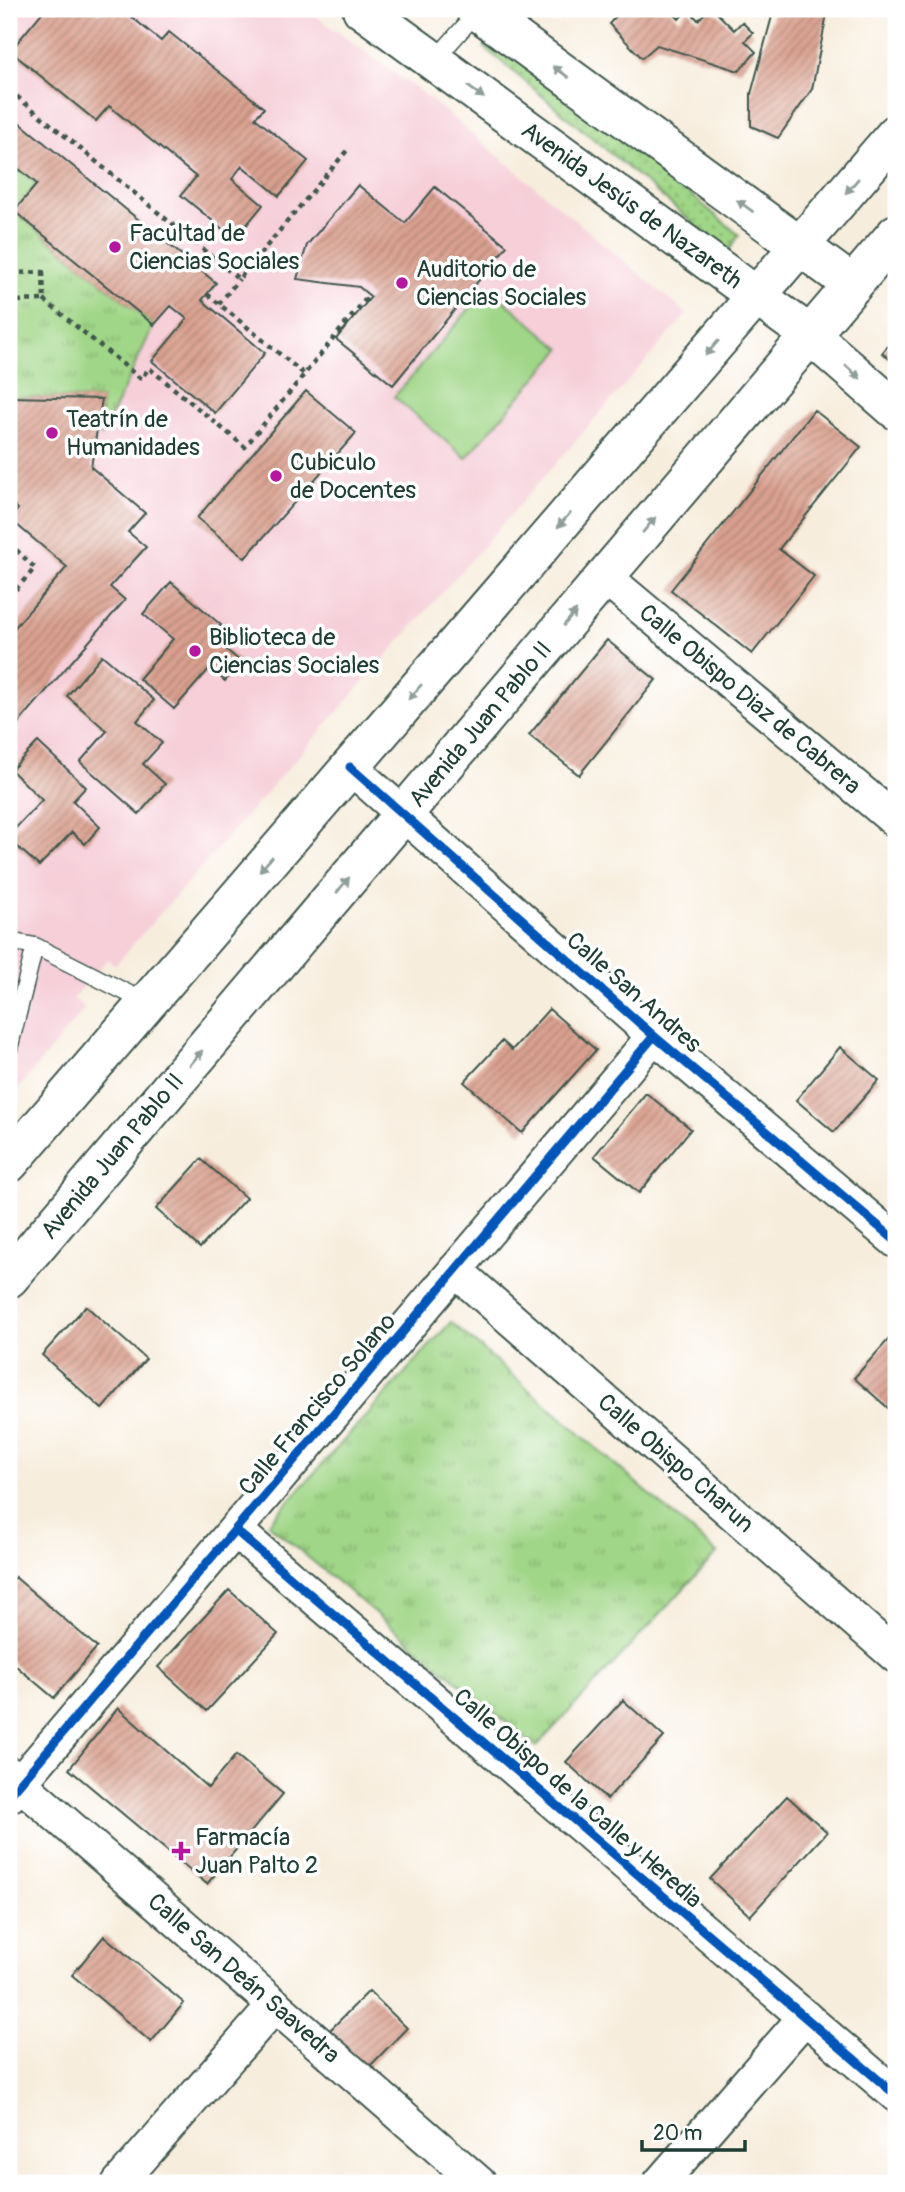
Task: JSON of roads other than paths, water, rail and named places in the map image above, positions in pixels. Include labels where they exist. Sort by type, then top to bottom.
[{"type":"main road","name":"Avenida Jesús de Nazareth","points":[[362,9],[810,335],[896,410]]},
{"type":"main road","points":[[476,10],[853,285]]},
{"type":"main road","points":[[9,1163],[896,134]]},
{"type":"main road","name":"Avenida Juan Pablo II","points":[[9,1278],[896,234]]},
{"type":"street","name":"Calle Obispo Diaz de Cabrera","points":[[605,577],[896,821]]},
{"type":"street","name":"Calle San Andres","points":[[350,767],[654,1036],[896,1241]]},
{"type":"street","name":"Calle Francisco Solano","points":[[12,1784],[235,1530],[654,1036]]},
{"type":"street","name":"Calle Obispo Charun","points":[[455,1270],[896,1656]]},
{"type":"street","name":"Calle Obispo de la Calle y Heredia","points":[[235,1530],[896,2095]]},
{"type":"street","name":"Calle San Deán Saavedra","points":[[12,1784],[275,2005],[479,2183]]},
{"type":"street","points":[[119,2183],[275,2005]]},
{"type":"street","points":[[660,2183],[805,2017]]},
{"type":"lane","points":[[434,61],[476,10]]},
{"type":"lane","points":[[9,941],[35,946],[147,1003]]},
{"type":"lane","points":[[9,1049],[35,946]]},
{"type":"place","name":"Facultad de Ciencias Sociales","points":[[115,247]]},
{"type":"place","name":"Auditorio de Ciencias Sociales","points":[[402,283]]},
{"type":"place","name":"Teatrín de Humanidades","points":[[52,433]]},
{"type":"place","name":"Cubiculo de Docentes","points":[[276,476]]},
{"type":"place","name":"Biblioteca de Ciencias Sociales","points":[[195,651]]},
{"type":"place","name":"Farmacía Juan Palto 2","points":[[181,1851]]}]
